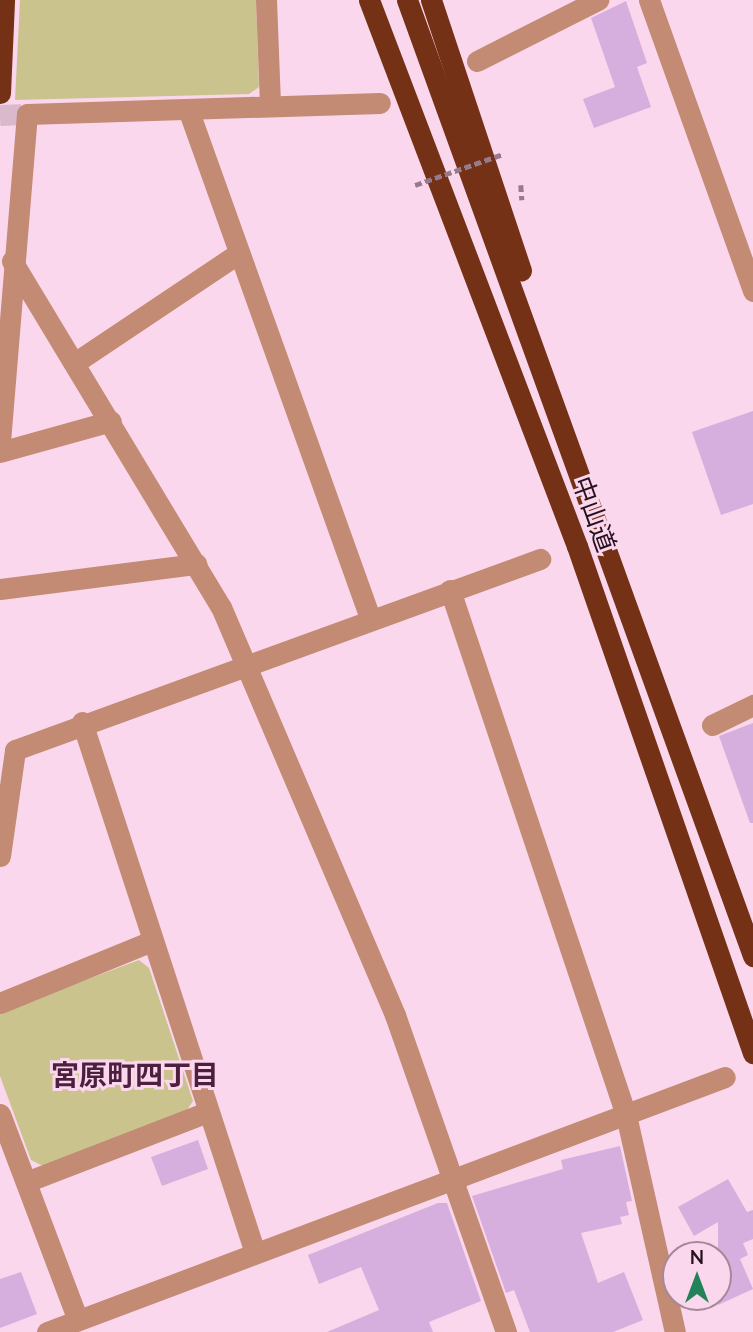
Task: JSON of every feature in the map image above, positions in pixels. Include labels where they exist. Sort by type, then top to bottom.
[{"type":"highway","points":[[0,93],[4,0]]},
{"type":"highway","name":"中山道","points":[[369,0],[577,546],[753,1053]]},
{"type":"highway","name":"中山道","points":[[407,0],[753,956]]},
{"type":"highway","points":[[430,0],[560,392],[562,423]]},
{"type":"street","points":[[266,0],[270,106]]},
{"type":"street","points":[[477,61],[597,0]]},
{"type":"street","points":[[649,0],[753,292]]},
{"type":"street","points":[[0,442],[12,261],[27,114],[380,103]]},
{"type":"street","points":[[188,109],[370,618]]},
{"type":"street","points":[[76,362],[239,253]]},
{"type":"street","points":[[12,261],[76,362],[196,564],[246,663],[395,1015],[456,1178],[506,1332]]},
{"type":"street","points":[[0,452],[111,421]]},
{"type":"street","points":[[0,856],[7,751],[370,618],[540,559]]},
{"type":"street","points":[[0,589],[196,564]]},
{"type":"street","points":[[450,590],[626,1115],[675,1332]]},
{"type":"street","points":[[712,726],[753,705]]},
{"type":"street","points":[[82,722],[255,1253]]},
{"type":"street","points":[[0,1003],[152,941]]},
{"type":"street","points":[[47,1332],[725,1077]]},
{"type":"street","points":[[26,1182],[207,1112]]},
{"type":"street","points":[[0,1114],[78,1320]]},
{"type":"path","points":[[415,185],[503,153]]},
{"type":"shaded area","points":[[20,0],[256,0],[259,87],[249,94],[15,100]]},
{"type":"shaded area","points":[[139,960],[149,968],[193,1101],[185,1113],[43,1166],[31,1160],[0,1076],[0,1012]]},
{"type":"building","points":[[626,1],[647,63],[637,67],[651,107],[594,128],[583,99],[615,87],[591,18]]},
{"type":"building","points":[[753,411],[753,504],[721,515],[692,432]]},
{"type":"building","points":[[753,723],[753,823],[750,823],[719,736]]},
{"type":"building","points":[[198,1140],[208,1169],[162,1186],[151,1157]]},
{"type":"building","points":[[620,1146],[632,1201],[626,1202],[629,1215],[620,1217],[622,1224],[581,1233],[598,1283],[624,1272],[643,1320],[613,1332],[530,1332],[514,1290],[506,1293],[472,1196],[563,1169],[561,1160]]},
{"type":"building","points":[[728,1179],[747,1212],[753,1210],[753,1239],[743,1243],[748,1255],[740,1259],[753,1289],[732,1299],[732,1241],[718,1241],[718,1222],[694,1236],[678,1207]]},
{"type":"building","points":[[438,1203],[447,1203],[481,1301],[429,1322],[433,1332],[327,1332],[379,1310],[361,1267],[319,1284],[308,1255]]},
{"type":"building","points":[[21,1272],[37,1314],[0,1328],[0,1279]]},
{"type":"tunnel","points":[[0,115],[27,114]]},
{"type":"district","name":"宮原町四丁目","points":[[135,1075]]}]
